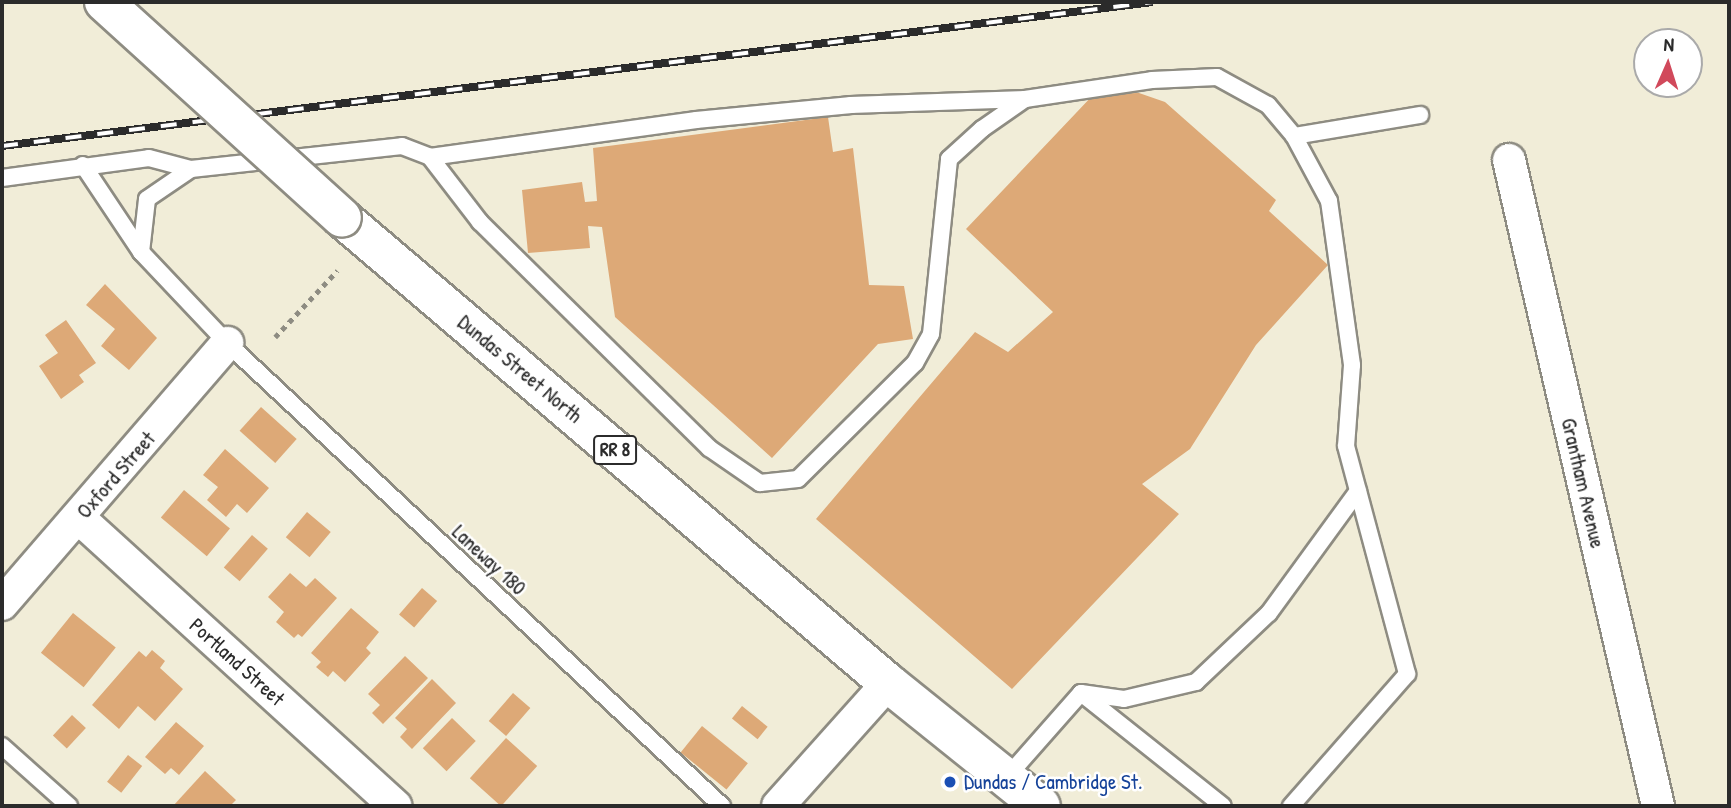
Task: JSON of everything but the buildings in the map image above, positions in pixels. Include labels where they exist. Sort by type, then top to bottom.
[{"type":"main road","name":"Dundas Street North","points":[[104,2],[342,218],[888,683],[1041,806]]},
{"type":"street","name":"Grantham Avenue","points":[[1509,160],[1658,806]]},
{"type":"street","name":"Oxford Street","points":[[2,604],[79,518],[227,343]]},
{"type":"street","name":"Portland Street","points":[[79,518],[396,806]]},
{"type":"street","points":[[778,806],[888,683]]},
{"type":"lane","points":[[430,158],[696,120],[898,100],[1025,99],[1152,80],[1217,77],[1268,105],[1294,136],[1329,201],[1352,365],[1346,446],[1407,674],[1291,806]]},
{"type":"lane","points":[[2,178],[149,158],[191,169],[402,146],[430,158],[480,222],[709,448],[760,483],[798,479],[915,363],[931,334],[949,159],[982,128],[1025,99]]},
{"type":"lane","points":[[1294,136],[1420,115]]},
{"type":"lane","name":"Laneway 180","points":[[83,165],[141,252],[227,343],[722,806]]},
{"type":"lane","points":[[141,252],[147,199],[191,169]]},
{"type":"lane","points":[[1081,693],[1124,699],[1196,682],[1269,613],[1358,491]]},
{"type":"lane","points":[[1006,779],[1081,693]]},
{"type":"lane","points":[[1081,693],[1223,806]]},
{"type":"lane","points":[[2,746],[69,806]]},
{"type":"path","points":[[275,337],[337,271]]},
{"type":"railway","points":[[2,146],[1153,2]]},
{"type":"place","name":"Dundas / Cambridge St.","points":[[950,782]]}]
